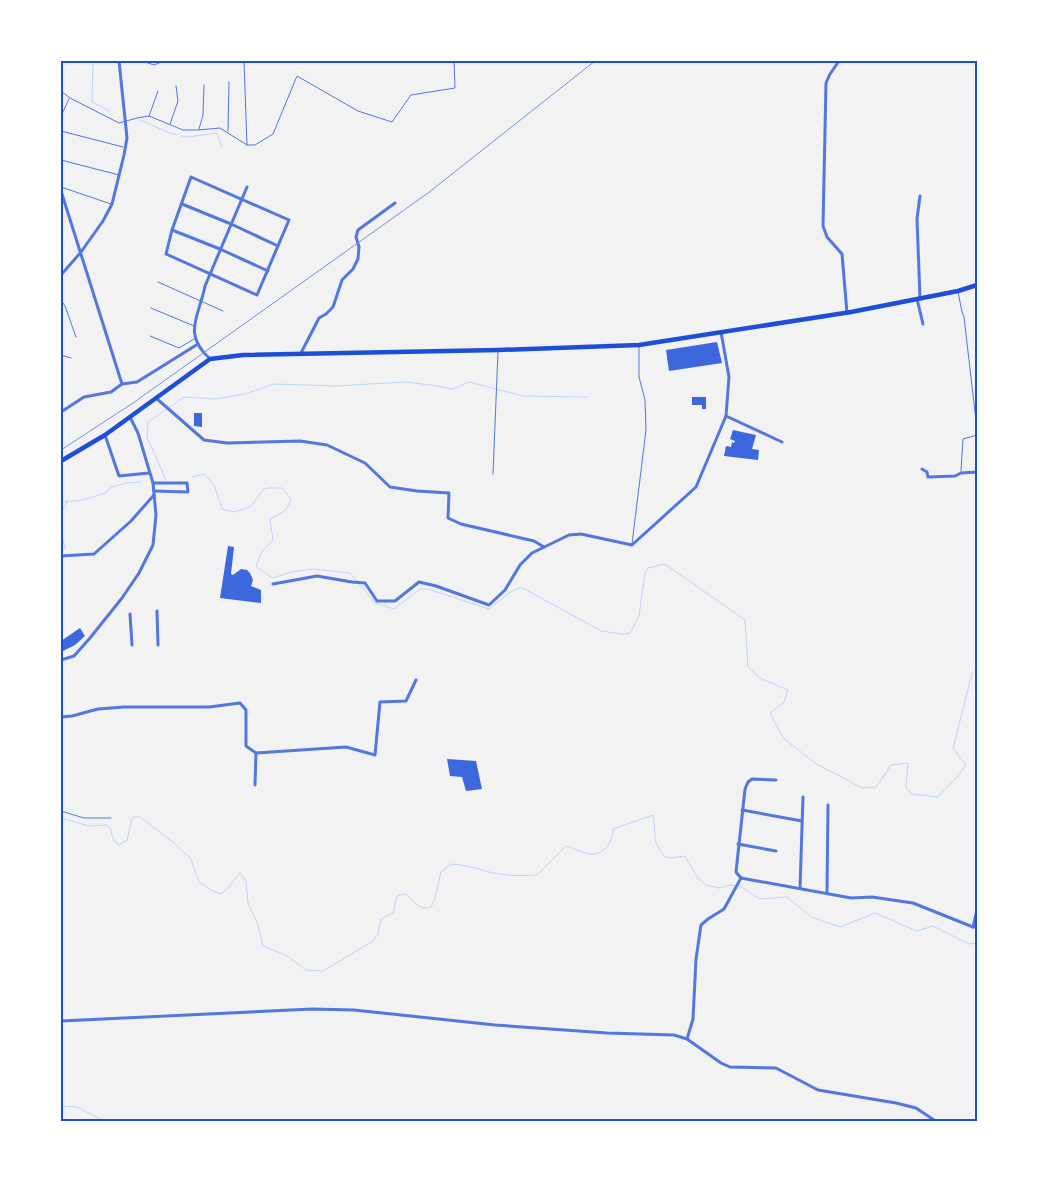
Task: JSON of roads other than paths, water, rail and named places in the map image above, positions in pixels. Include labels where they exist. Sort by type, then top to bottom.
[{"type":"main road","points":[[61,461],[105,435],[210,359],[243,355],[301,353],[498,350],[639,345],[847,313],[958,291],[977,285]]},
{"type":"street","points":[[61,276],[103,221],[112,204],[127,138],[119,61]]},
{"type":"street","points":[[839,61],[826,83],[823,226],[827,238],[842,254],[847,313]]},
{"type":"street","points":[[191,177],[242,199],[289,220],[257,295],[166,254],[172,230],[191,177]]},
{"type":"street","points":[[210,359],[195,338],[195,320],[209,274],[247,187]]},
{"type":"street","points":[[61,189],[122,384]]},
{"type":"street","points":[[920,196],[916,218],[918,298],[922,324]]},
{"type":"street","points":[[301,353],[319,318],[332,307],[342,280],[353,269],[358,259],[359,247],[356,237],[358,230],[395,203]]},
{"type":"street","points":[[182,204],[278,246]]},
{"type":"street","points":[[172,230],[220,249],[268,272]]},
{"type":"street","points":[[274,584],[317,576],[365,583],[377,601],[395,601],[419,582],[436,586],[489,605],[506,590],[520,565],[532,553],[569,535],[580,534],[632,545],[696,488],[726,416],[729,378],[721,332]]},
{"type":"street","points":[[61,412],[84,397],[111,392],[122,384],[138,382],[198,344]]},
{"type":"street","points":[[156,398],[204,440],[227,443],[300,442],[327,445],[365,463],[390,487],[448,493],[448,518],[462,524],[534,541],[544,547]]},
{"type":"street","points":[[726,416],[782,442]]},
{"type":"street","points":[[61,660],[74,656],[122,598],[139,573],[153,545],[156,516],[153,483],[138,433],[130,417]]},
{"type":"street","points":[[105,435],[119,476],[150,473]]},
{"type":"street","points":[[922,469],[927,472],[928,477],[955,476],[961,473],[977,472]]},
{"type":"street","points":[[61,556],[94,554],[131,521],[154,493],[188,492],[188,483],[153,483]]},
{"type":"street","points":[[157,611],[158,645]]},
{"type":"street","points":[[130,614],[132,645]]},
{"type":"street","points":[[61,717],[98,709],[124,707],[209,707],[240,703],[246,710],[246,746],[256,753],[346,747],[375,756],[380,702],[406,701],[416,680]]},
{"type":"street","points":[[255,784],[256,753]]},
{"type":"street","points":[[61,779],[61,786]]},
{"type":"street","points":[[776,780],[752,779],[748,782],[745,789],[736,872],[741,878],[827,892],[851,898],[872,897],[913,903],[975,927],[977,910]]},
{"type":"street","points":[[800,888],[803,796]]},
{"type":"street","points":[[827,892],[828,805]]},
{"type":"street","points":[[742,810],[802,821]]},
{"type":"street","points":[[738,844],[776,851]]},
{"type":"street","points":[[687,1039],[694,1019],[696,960],[701,925],[724,909],[741,878]]},
{"type":"street","points":[[61,1021],[312,1009],[354,1010],[504,1026],[607,1033],[674,1035],[687,1039],[721,1063],[730,1067],[776,1068],[818,1090],[916,1108],[937,1122]]},
{"type":"lane","points":[[142,61],[154,65],[164,61]]},
{"type":"lane","points":[[244,61],[246,145]]},
{"type":"lane","points":[[61,90],[70,98],[119,123],[149,116],[183,130],[220,128],[246,145],[255,144],[273,134],[297,76],[358,112],[392,122],[411,96],[455,88],[454,61]]},
{"type":"lane","points":[[228,132],[229,82]]},
{"type":"lane","points":[[170,125],[178,101],[176,86]]},
{"type":"lane","points":[[198,130],[203,116],[204,86]]},
{"type":"lane","points":[[149,116],[158,92]]},
{"type":"lane","points":[[61,116],[70,98]]},
{"type":"lane","points":[[61,130],[125,147]]},
{"type":"lane","points":[[61,160],[119,175]]},
{"type":"lane","points":[[61,189],[112,204]]},
{"type":"lane","points":[[158,282],[223,311]]},
{"type":"lane","points":[[958,291],[964,317],[977,429]]},
{"type":"lane","points":[[61,300],[76,337]]},
{"type":"lane","points":[[151,308],[194,326]]},
{"type":"lane","points":[[150,336],[179,348],[195,338]]},
{"type":"lane","points":[[632,545],[646,430],[645,400],[639,378],[639,345]]},
{"type":"lane","points":[[493,474],[498,350]]},
{"type":"lane","points":[[61,355],[71,358]]},
{"type":"lane","points":[[961,473],[963,439],[977,435]]},
{"type":"lane","points":[[61,811],[84,818],[111,818]]},
{"type":"waterway","points":[[93,61],[92,102],[110,111]]},
{"type":"waterway","points":[[140,120],[177,135]]},
{"type":"waterway","points":[[182,136],[217,133],[222,147]]},
{"type":"waterway","points":[[166,480],[147,437],[148,422],[184,397],[215,399],[245,394],[274,384],[335,386],[405,382],[452,389],[469,382],[523,396],[588,397]]},
{"type":"waterway","points":[[192,477],[204,474],[214,485],[222,509],[235,512],[251,506],[264,489],[267,488],[282,488],[291,499],[286,510],[270,519],[273,540],[262,552],[256,566],[272,578],[312,569],[350,573],[357,581]]},
{"type":"waterway","points":[[61,502],[83,500],[105,493],[112,487],[126,483],[141,482]]},
{"type":"waterway","points":[[61,513],[68,500]]},
{"type":"waterway","points":[[61,530],[65,549]]},
{"type":"waterway","points":[[359,584],[375,603],[394,609],[420,589],[428,589],[489,609],[509,593],[521,587],[601,631],[622,634],[630,633],[639,616],[645,573],[648,568],[665,564],[745,620],[748,667],[760,678],[788,690],[784,702],[770,713],[783,738],[815,763],[862,788],[876,787],[891,765],[908,763],[906,787],[912,794],[938,797],[966,765],[953,748],[972,674],[977,669]]},
{"type":"waterway","points":[[61,818],[89,826],[107,825],[111,829],[112,837],[119,845],[127,840],[132,818],[140,817],[174,843],[191,859],[199,882],[221,894],[240,873],[246,882],[248,903],[257,922],[263,946],[287,956],[306,970],[323,971],[373,941],[378,934],[381,919],[393,913],[397,896],[404,894],[419,906],[431,907],[435,899],[441,872],[451,864],[501,874],[537,875],[566,846],[589,854],[599,853],[607,847],[613,834],[613,829],[653,815],[656,841],[660,851],[665,857],[685,856],[697,877],[706,885],[719,888],[731,885],[740,886],[760,899],[787,897],[811,917],[840,927],[875,913],[917,931],[933,926],[969,944],[977,943]]},
{"type":"waterway","points":[[61,1106],[77,1107],[106,1122]]},
{"type":"railway","points":[[61,450],[133,403],[428,193],[595,61]]}]
